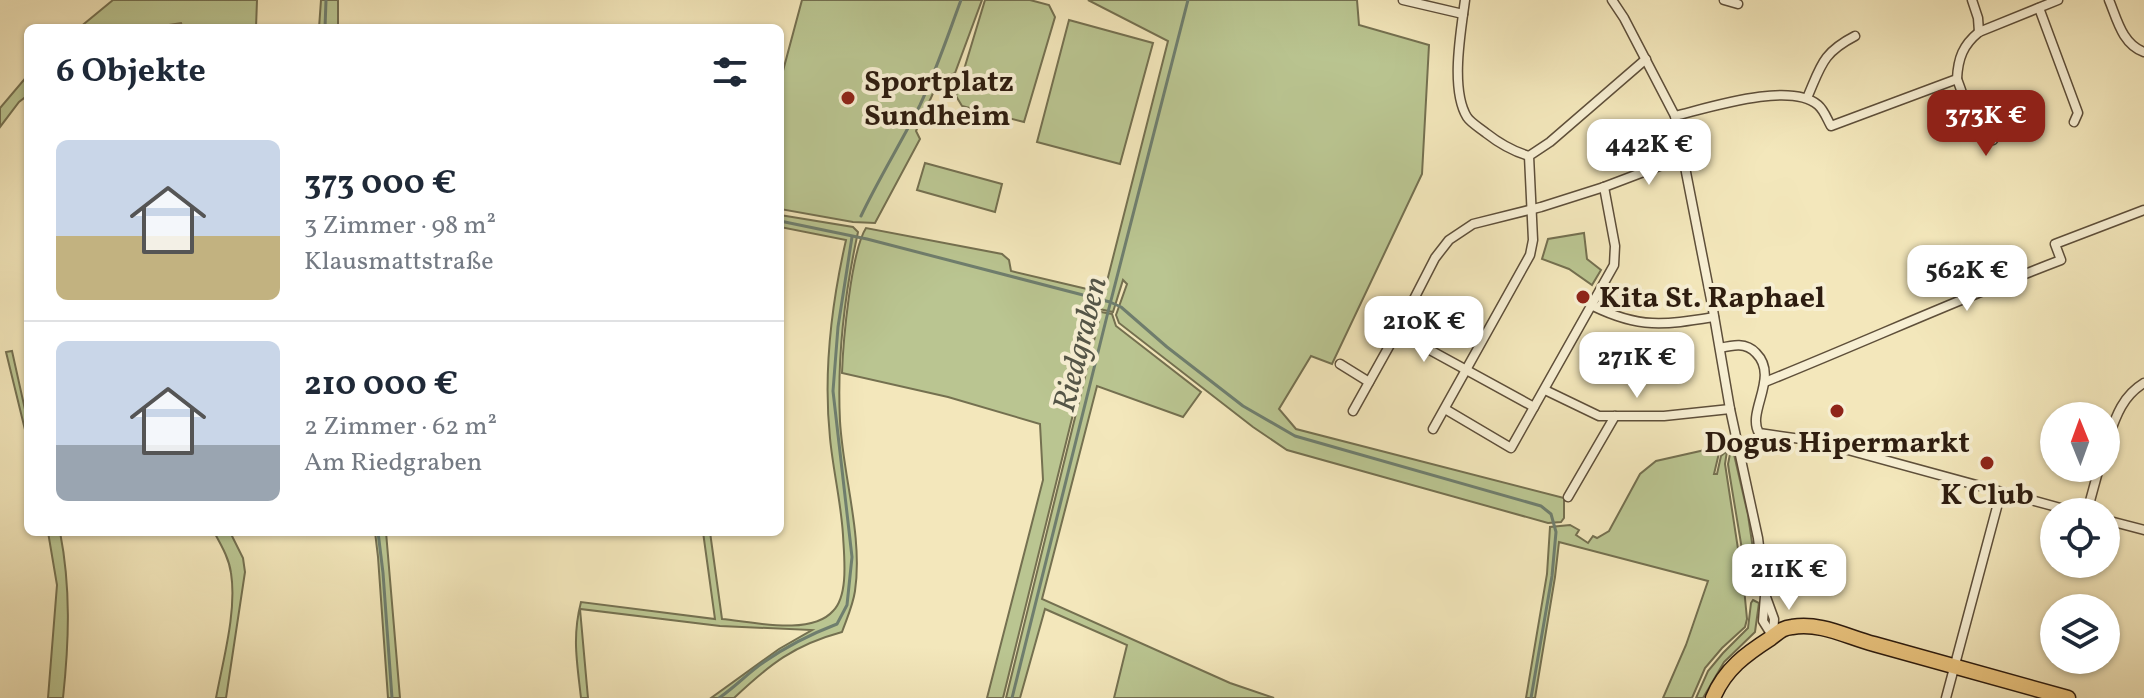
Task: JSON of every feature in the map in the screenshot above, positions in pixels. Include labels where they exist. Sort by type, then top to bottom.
[{"type":"main road","points":[[1713,698],[1727,673],[1741,658],[1773,637],[1836,633],[2068,698]]},
{"type":"street","points":[[1403,0],[1463,14]]},
{"type":"street","points":[[1465,0],[1458,52],[1458,81],[1468,119],[1501,145],[1529,156]]},
{"type":"street","points":[[1612,0],[1675,116],[1730,409],[1758,538],[1765,596],[1763,621],[1773,637]]},
{"type":"street","points":[[1724,0],[1738,4]]},
{"type":"street","points":[[1972,0],[1979,32]]},
{"type":"street","points":[[1974,120],[1957,79],[1958,63],[1969,41],[1979,32],[2058,0]]},
{"type":"street","points":[[2109,0],[2125,38],[2135,49],[2144,52]]},
{"type":"street","points":[[2039,8],[2078,113],[2074,122]]},
{"type":"street","points":[[1807,98],[1823,61],[1836,46],[1855,36]]},
{"type":"street","points":[[1529,156],[1550,142],[1646,59]]},
{"type":"street","points":[[1675,116],[1772,95],[1807,98],[1820,106],[1831,126],[1957,79]]},
{"type":"street","points":[[1433,429],[1530,255],[1533,240],[1529,156]]},
{"type":"street","points":[[1353,411],[1435,258],[1449,240],[1473,224],[1604,187],[1683,157]]},
{"type":"street","points":[[1445,409],[1511,448],[1614,265],[1615,246],[1604,187]]},
{"type":"street","points":[[1765,382],[1960,299],[2061,260],[2055,244],[2144,210]]},
{"type":"street","points":[[1593,306],[1630,321],[1666,324],[1714,317]]},
{"type":"street","points":[[1397,332],[1534,407]]},
{"type":"street","points":[[1720,348],[1741,345],[1750,348],[1763,361],[1765,382],[1756,424],[1759,433],[1815,441],[2040,503]]},
{"type":"street","points":[[1340,364],[1369,382]]},
{"type":"street","points":[[2120,407],[2125,398],[2144,383]]},
{"type":"street","points":[[1545,390],[1599,416],[1664,416],[1730,409]]},
{"type":"street","points":[[1568,497],[1615,416]]},
{"type":"street","points":[[1946,698],[2001,492]]},
{"type":"street","points":[[2120,524],[2144,530]]},
{"type":"green space","points":[[113,0],[257,0],[256,24],[84,24]]},
{"type":"green space","points":[[321,0],[338,0],[338,24],[319,24]]},
{"type":"green space","name":"Sportplatz Sundheim","points":[[802,0],[982,0],[955,73],[939,80],[916,131],[920,139],[875,223],[784,210],[784,67]]},
{"type":"green space","points":[[985,0],[1030,0],[1049,5],[1055,17],[1024,122],[962,106],[956,96]]},
{"type":"green space","points":[[1088,0],[1357,0],[1359,25],[1429,45],[1422,174],[1332,364],[1311,356],[1279,409],[1296,429],[1564,498],[1564,518],[1561,522],[1548,523],[1287,450],[1119,323],[1116,315],[1127,284],[1123,280],[1113,312],[1099,309],[1003,698],[987,698],[1043,480],[1040,424],[948,397],[842,373],[849,298],[856,256],[866,228],[1002,254],[1009,260],[1011,271],[1104,293],[1168,41]]},
{"type":"green space","points":[[1069,20],[1153,43],[1120,164],[1037,142]]},
{"type":"green space","points":[[24,80],[24,98],[0,127],[0,108]]},
{"type":"green space","points":[[925,163],[1002,184],[995,212],[917,190]]},
{"type":"green space","points":[[784,216],[853,227],[858,232],[849,278],[840,374],[840,421],[855,528],[857,570],[854,596],[842,632],[810,643],[784,657],[734,698],[711,698],[779,649],[812,630],[720,626],[580,609],[588,698],[581,698],[576,638],[578,615],[581,602],[715,619],[704,536],[711,536],[722,619],[796,625],[823,619],[838,604],[843,585],[844,553],[827,388],[832,314],[846,240],[784,228]]},
{"type":"green space","points":[[1584,233],[1587,259],[1601,270],[1592,285],[1569,269],[1542,259],[1548,239]]},
{"type":"green space","points":[[1101,312],[1112,314],[1116,326],[1201,392],[1183,417],[1097,386],[1042,599],[1230,683],[1274,698],[1114,698],[1127,645],[1045,609],[1020,698],[1006,698]]},
{"type":"green space","points":[[12,351],[24,405],[24,426],[6,352]]},
{"type":"green space","points":[[1730,437],[1748,515],[1758,583],[1755,593],[1749,592],[1729,471]]},
{"type":"green space","points":[[1727,445],[1719,453],[1714,474],[1717,474],[1721,456],[1727,451],[1725,464],[1747,619],[1745,627],[1705,668],[1692,698],[1663,698],[1686,645],[1708,581],[1559,542],[1535,698],[1526,698],[1547,574],[1550,527],[1570,525],[1579,530],[1576,535],[1588,543],[1593,536],[1597,538],[1609,531],[1640,474],[1656,461]]},
{"type":"green space","points":[[49,536],[61,536],[66,574],[68,636],[63,698],[48,698],[57,585]]},
{"type":"green space","points":[[216,536],[232,536],[243,558],[245,572],[226,698],[216,698],[232,603],[231,573]]},
{"type":"green space","points":[[375,536],[386,536],[400,698],[388,698]]},
{"type":"green space","points":[[1753,600],[1759,603],[1755,632],[1724,662],[1703,698],[1696,698],[1708,671],[1748,628]]},
{"type":"waterway","points":[[325,24],[326,0]]},
{"type":"waterway","points":[[861,216],[920,105],[961,0]]},
{"type":"waterway","name":"Riedgraben","points":[[1012,698],[1188,0]]},
{"type":"waterway","points":[[784,222],[867,239],[1110,302],[1121,307],[1243,406],[1295,436],[1541,506],[1551,514],[1556,532],[1552,576],[1531,698]]},
{"type":"waterway","points":[[719,698],[773,656],[837,624],[847,605],[852,557],[833,391],[838,327],[852,237]]},
{"type":"waterway","points":[[378,536],[392,698]]},
{"type":"place","name":"Sportplatz Sundheim","points":[[848,98]]},
{"type":"place","name":"Kita St. Raphael","points":[[1583,297]]},
{"type":"place","name":"Dogus Hipermarkt","points":[[1837,411]]},
{"type":"place","name":"K Club","points":[[1987,463]]}]
